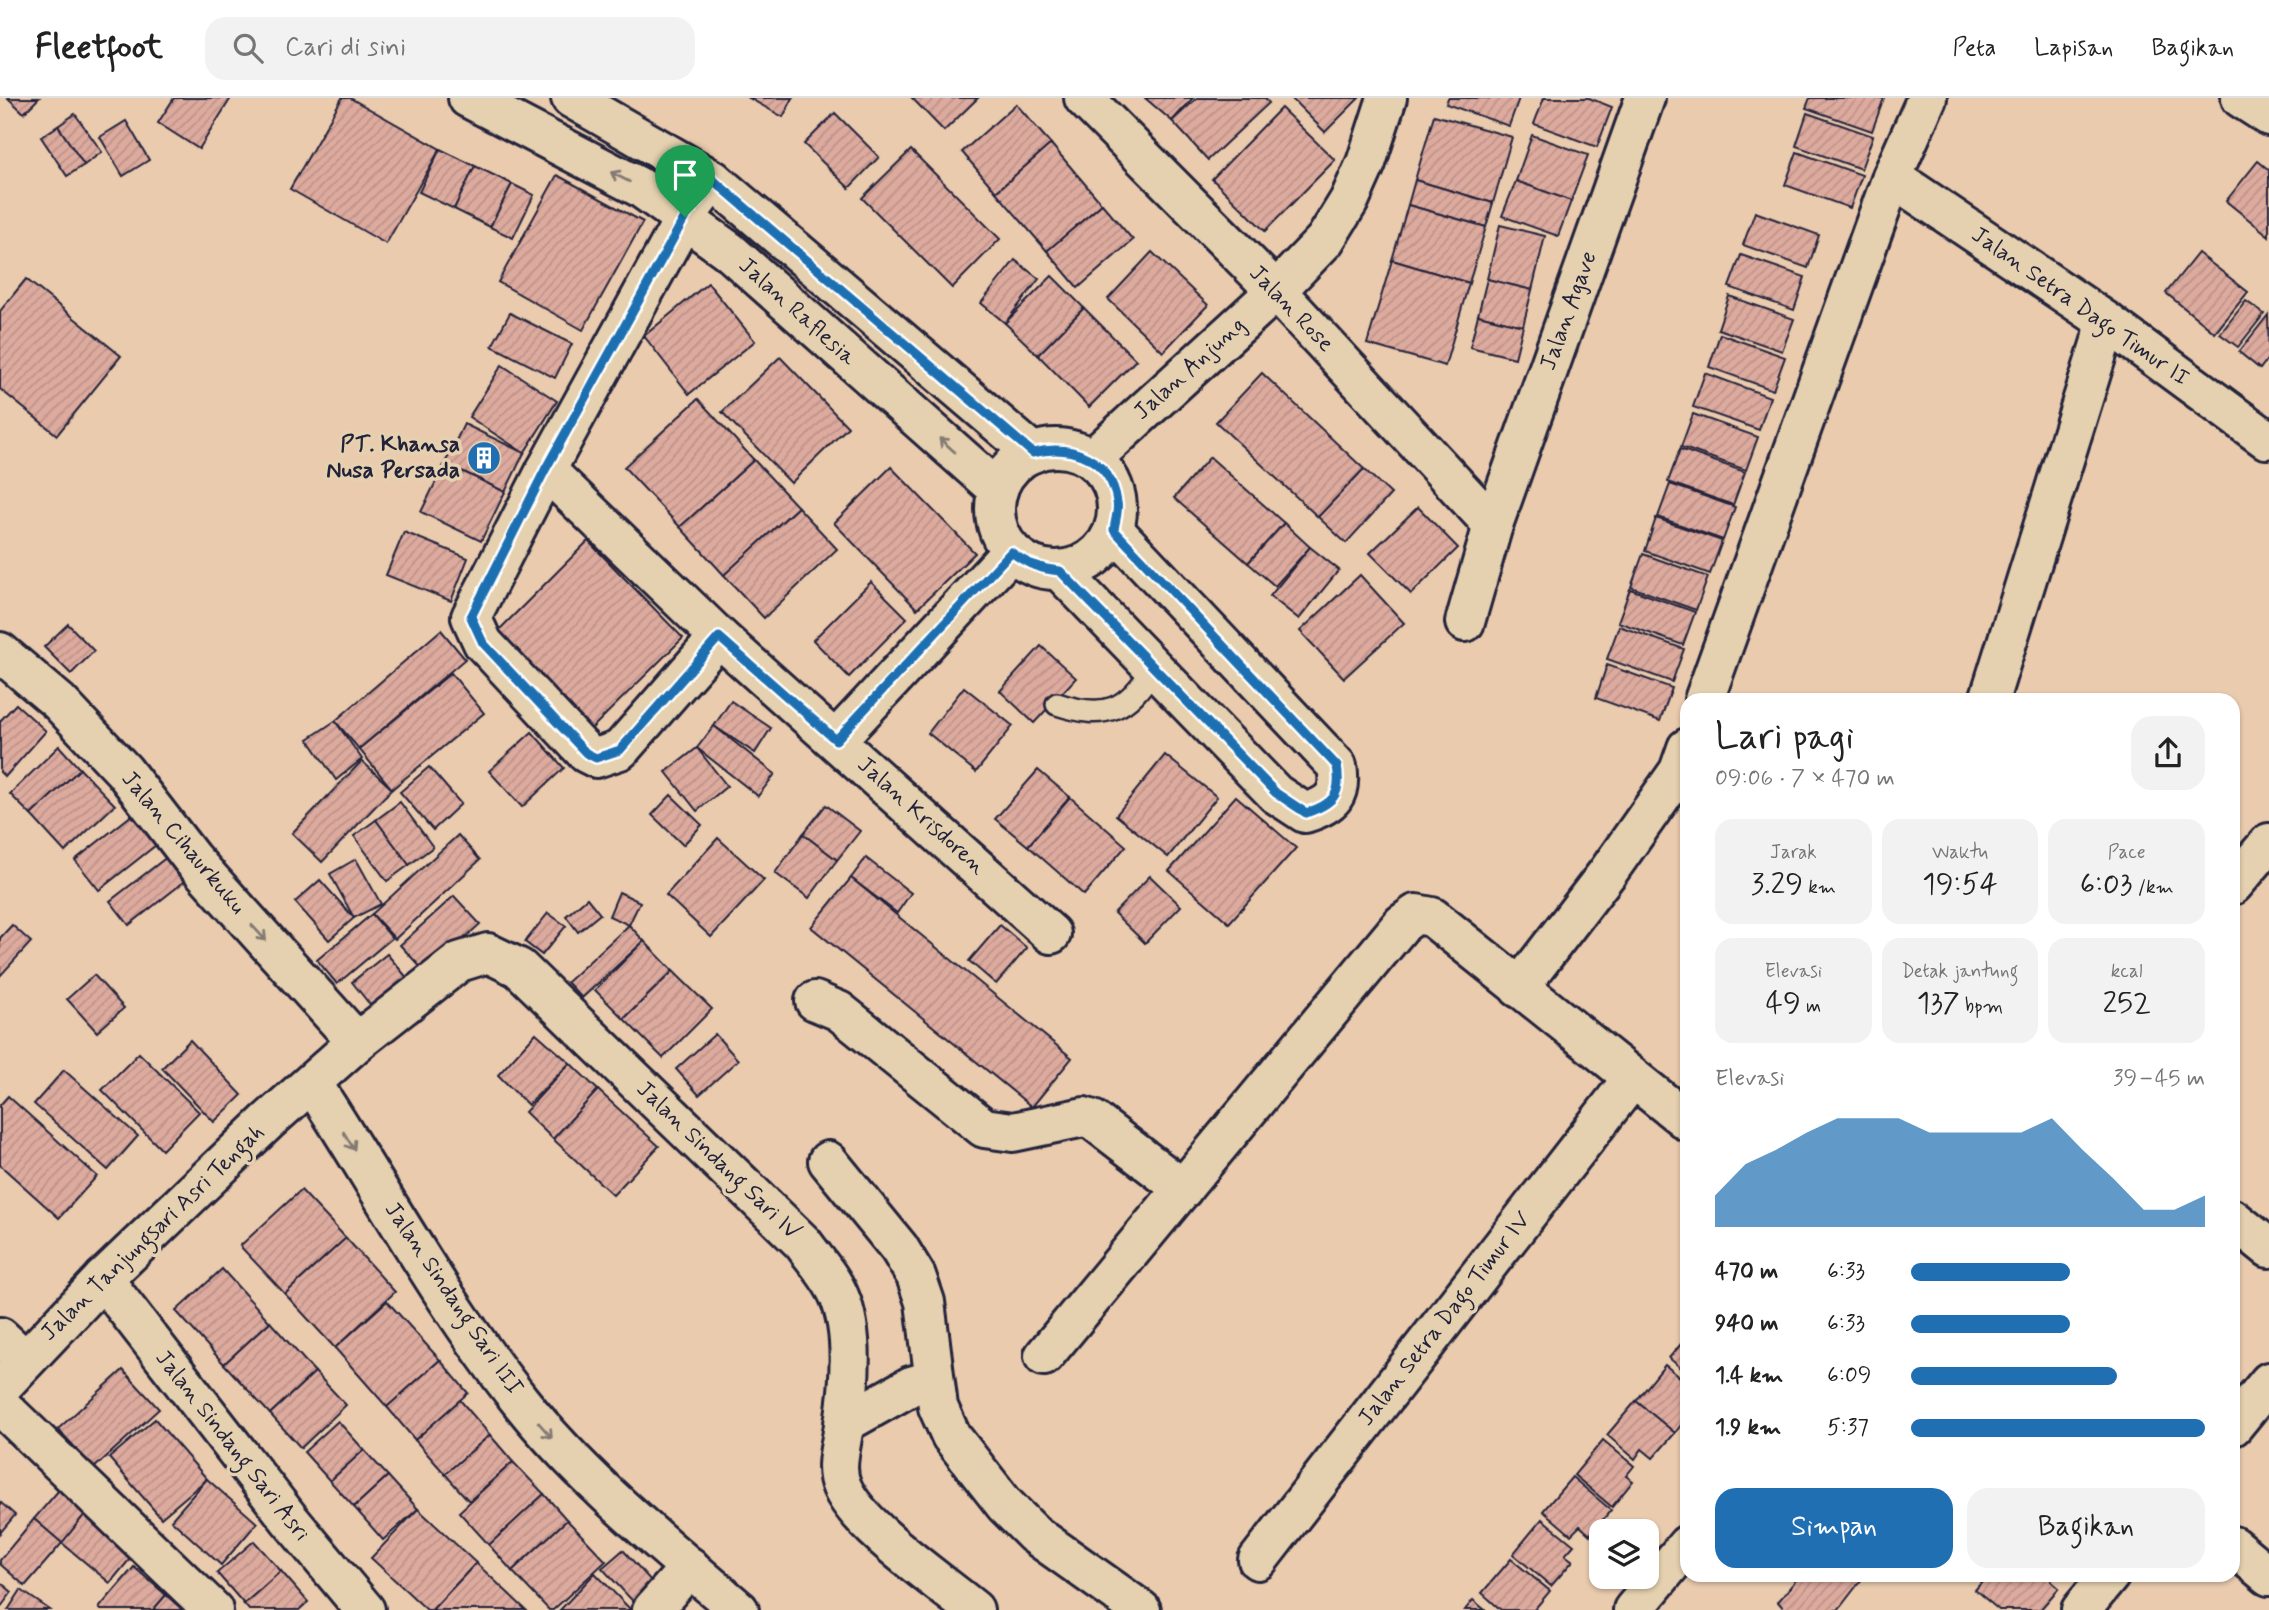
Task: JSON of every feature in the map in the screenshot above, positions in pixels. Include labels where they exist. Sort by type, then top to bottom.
[{"type":"street","name":"Jalan Raflesia","points":[[468,98],[641,188],[685,217],[729,251],[998,490]]},
{"type":"street","name":"Jalan Raflesia","points":[[571,98],[713,180],[1033,453]]},
{"type":"street","name":"Jalan Rose","points":[[1084,98],[1276,291],[1493,525]]},
{"type":"street","name":"Jalan Anjung","points":[[1092,459],[1276,291],[1325,240],[1349,201],[1366,163],[1387,98]]},
{"type":"street","name":"Jalan Agave","points":[[1465,622],[1493,525],[1645,98]]},
{"type":"street","points":[[1707,693],[1892,177],[1926,98]]},
{"type":"street","points":[[2241,98],[2269,116]]},
{"type":"street","name":"Jalan Setra Dago Timur II","points":[[1892,177],[2107,322],[2266,439]]},
{"type":"street","points":[[713,180],[685,217],[545,470],[471,617],[483,643],[586,753],[596,758],[620,750],[719,637]]},
{"type":"street","points":[[1991,693],[2107,322]]},
{"type":"street","points":[[1052,447],[1073,450],[1092,459],[1110,478],[1118,503],[1114,530],[1102,551],[1083,565],[1060,571],[1042,570],[1025,563],[1011,552],[996,523],[998,490],[1005,475],[1033,453],[1052,447]]},
{"type":"street","name":"Jalan Krisdoren","points":[[545,470],[719,637],[1051,934]]},
{"type":"street","points":[[1060,571],[1276,793],[1293,807],[1306,813],[1323,807],[1335,796],[1340,783],[1337,766],[1114,530]]},
{"type":"street","points":[[836,740],[1011,552]]},
{"type":"street","name":"Jalan Cihaurkuku","points":[[0,652],[59,702],[124,771],[192,859],[357,1042]]},
{"type":"street","points":[[1519,988],[1608,872],[1680,771]]},
{"type":"street","points":[[2240,877],[2269,843]]},
{"type":"street","points":[[1044,1356],[1393,934],[1416,914],[1432,917],[1680,1116]]},
{"type":"street","name":"Jalan Tanjungsari Asri Tengah","points":[[0,1388],[12,1348],[103,1279],[258,1130],[357,1042],[459,962],[488,953]]},
{"type":"street","name":"Jalan Sindang Sari IV","points":[[488,953],[519,968],[793,1234],[823,1269],[840,1297],[847,1333],[845,1423],[837,1464],[840,1484],[849,1502],[869,1522],[974,1610]]},
{"type":"street","points":[[815,1001],[839,1011],[984,1128],[1013,1132],[1084,1117],[1093,1120],[1183,1189]]},
{"type":"street","name":"Jalan Setra Dago Timur IV","points":[[1258,1560],[1632,1079]]},
{"type":"street","name":"Jalan Sindang Sari III","points":[[312,1083],[480,1347],[521,1403],[555,1441],[739,1610]]},
{"type":"street","points":[[828,1161],[899,1248],[916,1276],[925,1302],[932,1380],[938,1407],[951,1436],[1005,1505],[1062,1557],[1141,1610]]},
{"type":"street","points":[[2240,1225],[2269,1248]]},
{"type":"street","name":"Jalan Sindang Sari Asri","points":[[103,1279],[282,1510],[366,1610]]},
{"type":"street","points":[[845,1423],[911,1386],[932,1380]]},
{"type":"street","points":[[2240,1417],[2269,1382]]},
{"type":"street","points":[[0,1405],[213,1610]]},
{"type":"street","points":[[2240,1552],[2269,1576]]},
{"type":"street","points":[[1633,1610],[1680,1553]]},
{"type":"street","points":[[652,1610],[690,1567]]},
{"type":"street","points":[[2081,1610],[2104,1582]]},
{"type":"lane","points":[[1057,704],[1089,713],[1103,713],[1134,694],[1154,668]]},
{"type":"building","points":[[8,98],[39,98],[24,113]]},
{"type":"building","points":[[174,98],[231,98],[199,149],[158,123]]},
{"type":"building","points":[[342,98],[350,98],[440,149],[386,244],[290,189]]},
{"type":"building","points":[[749,98],[793,98],[783,117]]},
{"type":"building","points":[[912,98],[978,98],[944,131]]},
{"type":"building","points":[[1145,98],[1193,98],[1172,121]]},
{"type":"building","points":[[1197,98],[1265,98],[1269,103],[1208,160],[1172,121]]},
{"type":"building","points":[[1291,98],[1359,98],[1325,132]]},
{"type":"building","points":[[1448,98],[1519,98],[1509,126],[1446,104]]},
{"type":"building","points":[[1544,98],[1589,98],[1612,107],[1597,147],[1534,124]]},
{"type":"building","points":[[1810,98],[1884,98],[1872,131],[1806,108]]},
{"type":"building","points":[[1016,104],[1051,144],[996,192],[962,152]]},
{"type":"building","points":[[1281,108],[1335,160],[1265,231],[1212,179]]},
{"type":"building","points":[[835,113],[879,157],[849,188],[804,144]]},
{"type":"building","points":[[1807,113],[1873,136],[1861,169],[1796,146]]},
{"type":"building","points":[[75,114],[102,152],[84,165],[58,126]]},
{"type":"building","points":[[1434,115],[1512,137],[1493,203],[1415,180]]},
{"type":"building","points":[[126,121],[149,160],[123,176],[100,137]]},
{"type":"building","points":[[58,126],[84,165],[67,176],[41,137]]},
{"type":"building","points":[[1532,135],[1588,155],[1571,201],[1516,181]]},
{"type":"building","points":[[1051,144],[1102,204],[1047,251],[996,192]]},
{"type":"building","points":[[440,149],[475,166],[454,209],[419,192]]},
{"type":"building","points":[[911,150],[1000,239],[952,288],[862,198]]},
{"type":"building","points":[[1797,152],[1862,175],[1850,208],[1785,185]]},
{"type":"building","points":[[2258,161],[2269,170],[2269,236],[2226,201]]},
{"type":"building","points":[[475,166],[512,184],[490,227],[454,209]]},
{"type":"building","points":[[557,175],[643,222],[583,330],[498,282]]},
{"type":"building","points":[[1415,180],[1493,203],[1486,227],[1408,205]]},
{"type":"building","points":[[1516,181],[1571,201],[1558,236],[1502,216]]},
{"type":"building","points":[[512,184],[534,195],[513,238],[490,227]]},
{"type":"building","points":[[1102,204],[1133,240],[1078,288],[1047,251]]},
{"type":"building","points":[[1408,205],[1486,227],[1469,283],[1392,260]]},
{"type":"building","points":[[1755,212],[1819,235],[1808,268],[1743,245]]},
{"type":"building","points":[[1500,225],[1545,236],[1532,290],[1487,279]]},
{"type":"building","points":[[1152,252],[1208,305],[1163,352],[1108,299]]},
{"type":"building","points":[[2198,253],[2248,292],[2215,333],[2166,293]]},
{"type":"building","points":[[1741,255],[1805,277],[1794,310],[1729,287]]},
{"type":"building","points":[[1015,260],[1039,279],[1005,323],[981,303]]},
{"type":"building","points":[[1392,260],[1469,283],[1445,366],[1367,344]]},
{"type":"building","points":[[1052,276],[1084,308],[1038,355],[1005,323]]},
{"type":"building","points":[[26,279],[121,356],[57,435],[0,389],[0,311]]},
{"type":"building","points":[[1487,279],[1532,290],[1523,326],[1478,315]]},
{"type":"building","points":[[708,283],[755,341],[689,394],[644,336]]},
{"type":"building","points":[[1729,296],[1794,319],[1782,351],[1718,329]]},
{"type":"building","points":[[2246,301],[2264,314],[2238,347],[2220,334]]},
{"type":"building","points":[[1084,308],[1136,360],[1089,407],[1038,355]]},
{"type":"building","points":[[510,313],[572,344],[555,378],[492,346]]},
{"type":"building","points":[[1478,315],[1523,326],[1515,358],[1470,347]]},
{"type":"building","points":[[2268,315],[2269,357],[2260,369],[2239,352]]},
{"type":"building","points":[[1720,334],[1785,357],[1773,390],[1709,367]]},
{"type":"building","points":[[780,357],[848,427],[791,483],[722,412]]},
{"type":"building","points":[[502,365],[557,401],[524,453],[469,417]]},
{"type":"building","points":[[1262,373],[1364,469],[1318,517],[1216,422]]},
{"type":"building","points":[[1705,373],[1770,397],[1759,430],[1693,407]]},
{"type":"building","points":[[698,399],[754,460],[680,527],[624,467]]},
{"type":"building","points":[[1693,414],[1758,437],[1746,470],[1681,447]]},
{"type":"building","name":"PT. Khansa Nusa Persada","points":[[464,424],[524,453],[505,492],[445,463]]},
{"type":"building","points":[[1680,449],[1745,472],[1733,505],[1668,482]]},
{"type":"building","points":[[1210,457],[1284,523],[1248,563],[1174,498]]},
{"type":"building","points":[[754,460],[798,507],[724,575],[680,527]]},
{"type":"building","points":[[445,463],[505,492],[481,541],[421,512]]},
{"type":"building","points":[[891,467],[975,553],[917,609],[834,523]]},
{"type":"building","points":[[1364,469],[1391,494],[1346,543],[1318,517]]},
{"type":"building","points":[[1670,484],[1735,507],[1723,540],[1658,517]]},
{"type":"building","points":[[798,507],[837,549],[764,618],[724,575]]},
{"type":"building","points":[[1418,507],[1458,548],[1411,594],[1370,553]]},
{"type":"building","points":[[1656,518],[1722,541],[1710,574],[1645,551]]},
{"type":"building","points":[[1284,523],[1310,547],[1275,586],[1248,563]]},
{"type":"building","points":[[404,532],[468,558],[451,601],[386,575]]},
{"type":"building","points":[[588,541],[683,638],[583,737],[488,641]]},
{"type":"building","points":[[1310,547],[1339,570],[1299,619],[1270,596]]},
{"type":"building","points":[[1643,554],[1708,577],[1696,610],[1631,587]]},
{"type":"building","points":[[1360,575],[1404,623],[1344,678],[1300,631]]},
{"type":"building","points":[[871,582],[907,618],[849,677],[813,640]]},
{"type":"building","points":[[1630,589],[1695,612],[1683,645],[1618,622]]},
{"type":"building","points":[[68,624],[94,651],[71,674],[44,647]]},
{"type":"building","points":[[1619,626],[1684,649],[1672,682],[1607,659]]},
{"type":"building","points":[[441,630],[465,659],[359,749],[335,721]]},
{"type":"building","points":[[1041,646],[1076,678],[1034,723],[1000,691]]},
{"type":"building","points":[[1607,665],[1672,688],[1660,721],[1596,698]]},
{"type":"building","points":[[451,673],[484,713],[392,789],[359,749]]},
{"type":"building","points":[[964,687],[1013,726],[976,772],[928,733]]},
{"type":"building","points":[[731,701],[771,728],[755,753],[714,726]]},
{"type":"building","points":[[16,704],[46,731],[5,777],[0,772],[0,721]]},
{"type":"building","points":[[335,721],[362,759],[336,780],[308,739]]},
{"type":"building","points":[[714,726],[775,774],[758,796],[697,748]]},
{"type":"building","points":[[532,732],[564,768],[522,807],[489,771]]},
{"type":"building","points":[[59,746],[80,769],[31,815],[10,794]]},
{"type":"building","points":[[697,748],[727,786],[697,811],[666,772]]},
{"type":"building","points":[[1165,755],[1217,797],[1168,857],[1116,815]]},
{"type":"building","points":[[362,761],[392,789],[322,862],[292,833]]},
{"type":"building","points":[[429,767],[461,804],[433,830],[400,792]]},
{"type":"building","points":[[80,769],[115,805],[65,852],[31,815]]},
{"type":"building","points":[[1038,770],[1070,797],[1028,846],[995,819]]},
{"type":"building","points":[[671,795],[702,825],[683,845],[652,815]]},
{"type":"building","points":[[1236,796],[1296,848],[1229,923],[1169,871]]},
{"type":"building","points":[[1070,797],[1126,846],[1084,895],[1028,846]]},
{"type":"building","points":[[400,802],[433,847],[409,865],[376,820]]},
{"type":"building","points":[[826,805],[860,831],[837,860],[803,834]]},
{"type":"building","points":[[132,815],[156,845],[99,890],[75,860]]},
{"type":"building","points":[[376,820],[409,865],[387,881],[354,836]]},
{"type":"building","points":[[803,834],[837,860],[809,898],[775,873]]},
{"type":"building","points":[[458,835],[480,860],[395,939],[372,914]]},
{"type":"building","points":[[718,838],[764,880],[711,937],[666,895]]},
{"type":"building","points":[[167,857],[185,881],[129,925],[110,901]]},
{"type":"building","points":[[866,858],[911,893],[897,913],[851,878]]},
{"type":"building","points":[[356,859],[381,904],[354,918],[330,874]]},
{"type":"building","points":[[1150,876],[1181,906],[1145,943],[1114,913]]},
{"type":"building","points":[[851,878],[1072,1058],[1032,1107],[811,927]]},
{"type":"building","points":[[320,880],[354,918],[329,940],[295,902]]},
{"type":"building","points":[[619,892],[640,902],[629,925],[609,916]]},
{"type":"building","points":[[454,896],[480,924],[426,973],[400,945]]},
{"type":"building","points":[[587,898],[600,914],[578,932],[566,916]]},
{"type":"building","points":[[548,913],[566,926],[542,955],[525,942]]},
{"type":"building","points":[[372,914],[392,938],[337,984],[317,960]]},
{"type":"building","points":[[12,925],[31,942],[0,976],[0,938]]},
{"type":"building","points":[[629,925],[644,941],[582,998],[567,982]]},
{"type":"building","points":[[1000,925],[1027,948],[996,984],[969,961]]},
{"type":"building","points":[[644,941],[673,971],[624,1019],[595,990]]},
{"type":"building","points":[[387,954],[414,986],[379,1016],[352,982]]},
{"type":"building","points":[[673,971],[712,1009],[663,1058],[624,1019]]},
{"type":"building","points":[[94,975],[124,1008],[97,1032],[67,999]]},
{"type":"building","points":[[536,1033],[570,1063],[528,1105],[498,1075]]},
{"type":"building","points":[[715,1034],[738,1060],[699,1095],[676,1069]]},
{"type":"building","points":[[190,1040],[242,1095],[214,1122],[162,1068]]},
{"type":"building","points":[[139,1053],[199,1112],[162,1150],[102,1090]]},
{"type":"building","points":[[570,1063],[598,1090],[553,1139],[525,1112]]},
{"type":"building","points":[[64,1070],[138,1136],[108,1170],[34,1104]]},
{"type":"building","points":[[598,1090],[659,1146],[613,1195],[553,1139]]},
{"type":"building","points":[[8,1096],[97,1176],[59,1218],[0,1165],[0,1105]]},
{"type":"building","points":[[301,1190],[346,1238],[285,1294],[240,1246]]},
{"type":"building","points":[[346,1238],[395,1292],[335,1348],[285,1294]]},
{"type":"building","points":[[222,1269],[270,1322],[224,1364],[176,1311]]},
{"type":"building","points":[[387,1301],[440,1360],[387,1407],[335,1348]]},
{"type":"building","points":[[270,1322],[315,1372],[270,1414],[224,1364]]},
{"type":"building","points":[[1680,1345],[1680,1367],[1669,1358]]},
{"type":"building","points":[[440,1360],[468,1393],[415,1440],[387,1407]]},
{"type":"building","points":[[1665,1365],[1680,1377],[1680,1426],[1675,1433],[1636,1401]]},
{"type":"building","points":[[123,1370],[159,1409],[94,1468],[58,1429]]},
{"type":"building","points":[[315,1372],[346,1405],[301,1448],[270,1414]]},
{"type":"building","points":[[460,1400],[490,1435],[445,1474],[415,1440]]},
{"type":"building","points":[[1636,1401],[1675,1433],[1653,1458],[1642,1449],[1635,1459],[1607,1435]]},
{"type":"building","points":[[155,1419],[207,1479],[161,1518],[109,1458]]},
{"type":"building","points":[[338,1421],[364,1450],[330,1481],[304,1452]]},
{"type":"building","points":[[490,1435],[513,1462],[469,1501],[445,1474]]},
{"type":"building","points":[[1603,1440],[1634,1466],[1626,1476],[1633,1481],[1612,1507],[1574,1475]]},
{"type":"building","points":[[364,1450],[388,1476],[354,1507],[330,1481]]},
{"type":"building","points":[[513,1462],[544,1494],[489,1545],[459,1512]]},
{"type":"building","points":[[388,1476],[418,1509],[383,1540],[354,1507]]},
{"type":"building","points":[[1572,1477],[1611,1510],[1603,1519],[1589,1519],[1589,1534],[1580,1526],[1571,1535],[1543,1511]]},
{"type":"building","points":[[207,1479],[257,1523],[221,1565],[171,1520]]},
{"type":"building","points":[[59,1490],[86,1513],[62,1543],[34,1519]]},
{"type":"building","points":[[544,1494],[567,1520],[512,1571],[489,1545]]},
{"type":"building","points":[[0,1502],[15,1515],[0,1533]]},
{"type":"building","points":[[418,1509],[476,1563],[432,1610],[427,1610],[371,1558]]},
{"type":"building","points":[[86,1513],[134,1554],[110,1583],[62,1543]]},
{"type":"building","points":[[34,1519],[62,1543],[25,1586],[0,1564],[0,1560]]},
{"type":"building","points":[[1542,1519],[1574,1545],[1565,1555],[1573,1561],[1551,1586],[1513,1554]]},
{"type":"building","points":[[567,1520],[606,1561],[553,1610],[549,1610],[512,1571]]},
{"type":"building","points":[[254,1541],[281,1571],[244,1604],[217,1573]]},
{"type":"building","points":[[623,1550],[663,1594],[641,1610],[602,1568]]},
{"type":"building","points":[[1511,1559],[1550,1591],[1534,1610],[1501,1610],[1482,1593]]},
{"type":"building","points":[[476,1563],[526,1610],[432,1610]]},
{"type":"building","points":[[134,1567],[166,1595],[153,1610],[101,1610],[99,1608]]},
{"type":"building","points":[[281,1571],[308,1602],[299,1610],[249,1610],[244,1604]]},
{"type":"building","points":[[595,1573],[631,1610],[560,1610]]},
{"type":"building","points":[[0,1582],[12,1592],[0,1608]]},
{"type":"building","points":[[1794,1582],[1860,1582],[1838,1610],[1785,1610],[1778,1602]]},
{"type":"building","points":[[1982,1582],[2052,1582],[2059,1588],[2040,1610],[1999,1610],[1975,1590]]},
{"type":"building","points":[[21,1590],[50,1610],[8,1610]]},
{"type":"building","points":[[166,1595],[183,1610],[153,1610]]},
{"type":"building","points":[[1473,1600],[1485,1610],[1465,1610]]},
{"type":"place","name":"PT. Khansa Nusa Persada","points":[[484,458]]},
{"type":"route","points":[[713,180],[1033,453],[1052,447],[1073,450],[1092,459],[1110,478],[1118,503],[1114,530],[1337,766],[1340,783],[1335,796],[1323,807],[1306,813],[1293,807],[1276,793],[1060,571],[1042,570],[1025,563],[1011,552],[836,740],[719,637],[620,750],[596,758],[586,753],[483,643],[475,631],[471,617],[545,470],[685,217],[713,180]]}]
